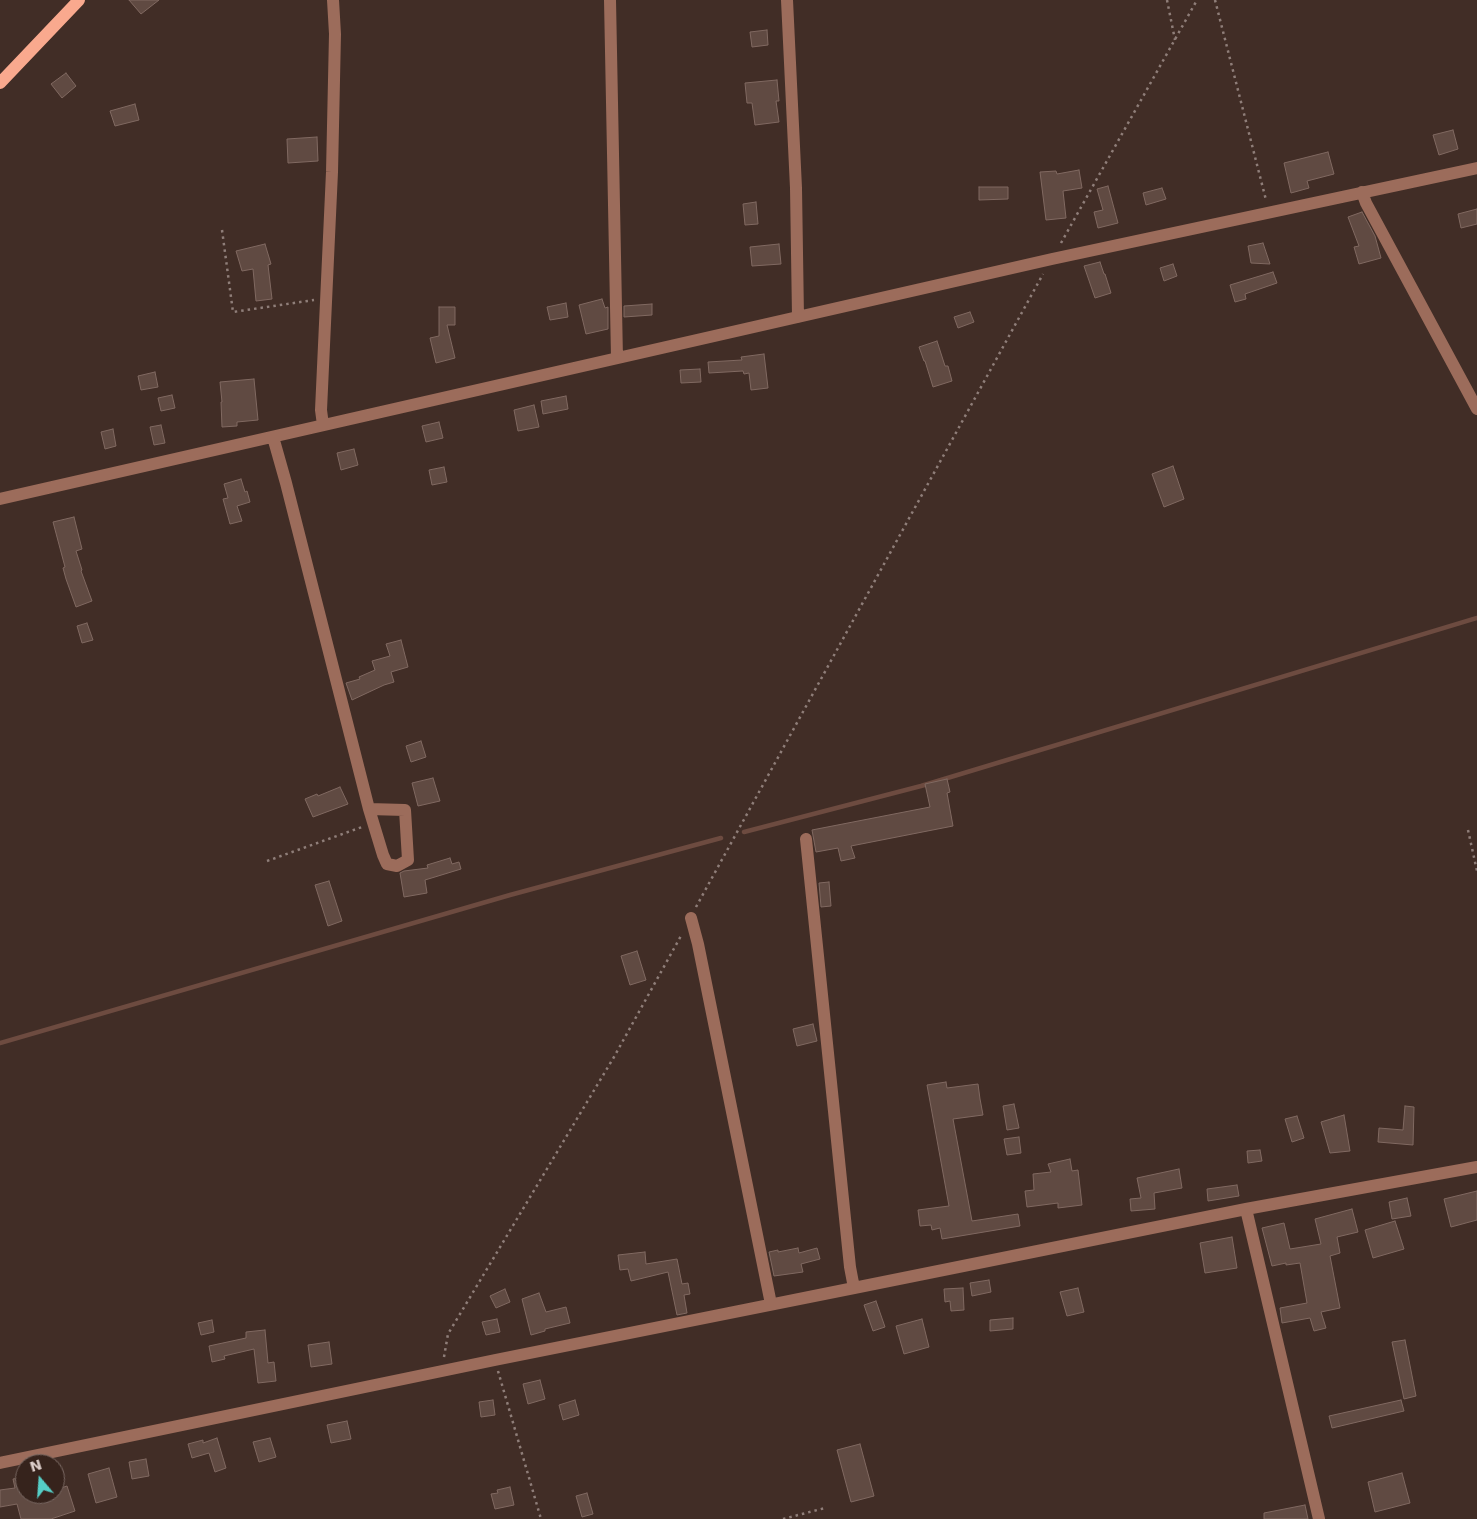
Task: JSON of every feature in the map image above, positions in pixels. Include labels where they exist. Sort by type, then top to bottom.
[{"type":"main road","points":[[0,83],[79,0]]},
{"type":"street","points":[[323,425],[321,410],[335,34],[333,0]]},
{"type":"street","points":[[610,0],[617,358]]},
{"type":"street","points":[[787,0],[796,188],[798,317]]},
{"type":"street","points":[[0,499],[1052,259],[1477,168]]},
{"type":"street","points":[[1362,192],[1384,237],[1477,409]]},
{"type":"street","points":[[273,437],[286,483],[369,810],[373,823],[388,864],[397,866],[408,860],[405,810],[369,810]]},
{"type":"street","points":[[806,839],[848,1248],[854,1288]]},
{"type":"street","points":[[691,918],[698,944],[771,1304]]},
{"type":"street","points":[[0,1463],[771,1304],[1246,1209],[1477,1167]]},
{"type":"street","points":[[1246,1209],[1319,1519]]},
{"type":"path","points":[[1167,0],[1175,40]]},
{"type":"path","points":[[441,1371],[448,1334],[614,1056],[1052,259],[1198,0]]},
{"type":"path","points":[[1216,0],[1269,212]]},
{"type":"path","points":[[222,230],[233,312],[326,298]]},
{"type":"path","points":[[267,861],[373,823]]},
{"type":"path","points":[[1468,830],[1477,871]]},
{"type":"path","points":[[495,1360],[541,1519]]},
{"type":"path","points":[[783,1519],[825,1508]]},
{"type":"building","points":[[129,0],[159,0],[141,14]]},
{"type":"building","points":[[767,30],[768,45],[752,47],[750,32]]},
{"type":"building","points":[[66,73],[76,86],[62,98],[51,84]]},
{"type":"building","points":[[777,80],[779,101],[776,101],[779,122],[755,125],[752,103],[747,103],[745,83]]},
{"type":"building","points":[[135,104],[139,120],[115,126],[110,111]]},
{"type":"building","points":[[1453,130],[1458,149],[1439,155],[1433,135]]},
{"type":"building","points":[[317,137],[318,161],[288,163],[287,139]]},
{"type":"building","points":[[1328,152],[1334,174],[1307,181],[1309,188],[1291,193],[1284,163]]},
{"type":"building","points":[[1079,170],[1082,188],[1063,191],[1066,218],[1046,220],[1040,172],[1056,171],[1057,174]]},
{"type":"building","points":[[1108,186],[1118,223],[1098,228],[1094,212],[1103,210],[1097,189]]},
{"type":"building","points":[[979,187],[1008,187],[1008,199],[979,200]]},
{"type":"building","points":[[1162,188],[1166,199],[1146,205],[1143,193]]},
{"type":"building","points":[[756,202],[758,224],[745,225],[743,204]]},
{"type":"building","points":[[1477,209],[1477,224],[1461,228],[1458,214]]},
{"type":"building","points":[[1362,212],[1375,236],[1381,258],[1359,264],[1354,247],[1359,246],[1348,217]]},
{"type":"building","points":[[1263,243],[1270,264],[1251,263],[1248,246]]},
{"type":"building","points":[[265,244],[271,264],[268,265],[272,299],[256,301],[253,269],[242,271],[236,251]]},
{"type":"building","points":[[779,244],[781,264],[752,266],[750,247]]},
{"type":"building","points":[[1100,262],[1111,293],[1095,298],[1084,266]]},
{"type":"building","points":[[1173,264],[1177,276],[1164,281],[1160,268]]},
{"type":"building","points":[[1273,272],[1277,283],[1245,294],[1246,299],[1235,302],[1230,285]]},
{"type":"building","points":[[602,299],[605,308],[608,307],[608,329],[586,334],[579,305]]},
{"type":"building","points":[[566,303],[568,317],[550,320],[547,307]]},
{"type":"building","points":[[652,304],[652,315],[624,317],[624,306]]},
{"type":"building","points":[[439,307],[455,307],[455,325],[447,325],[455,358],[436,363],[430,338],[439,336]]},
{"type":"building","points":[[970,312],[974,322],[958,328],[954,317]]},
{"type":"building","points":[[937,341],[945,366],[948,366],[952,381],[933,387],[919,347]]},
{"type":"building","points":[[764,354],[768,388],[751,390],[749,373],[744,374],[743,371],[709,373],[708,362],[742,360],[741,357]]},
{"type":"building","points":[[700,369],[701,382],[681,383],[680,370]]},
{"type":"building","points":[[155,372],[158,387],[141,390],[138,376]]},
{"type":"building","points":[[254,379],[258,420],[237,422],[237,426],[222,427],[220,382]]},
{"type":"building","points":[[172,395],[175,408],[161,411],[158,398]]},
{"type":"building","points":[[566,396],[568,409],[543,414],[541,401]]},
{"type":"building","points":[[534,405],[539,427],[518,431],[514,410]]},
{"type":"building","points":[[439,422],[443,438],[426,442],[422,426]]},
{"type":"building","points":[[161,425],[165,443],[154,445],[150,427]]},
{"type":"building","points":[[113,429],[116,446],[105,449],[101,432]]},
{"type":"building","points":[[354,449],[358,465],[341,470],[337,453]]},
{"type":"building","points":[[1173,466],[1184,499],[1164,507],[1152,474]]},
{"type":"building","points":[[444,467],[447,482],[432,485],[429,470]]},
{"type":"building","points":[[241,479],[250,502],[237,506],[242,521],[230,524],[223,499],[228,498],[224,484]]},
{"type":"building","points":[[74,517],[82,549],[76,551],[92,601],[76,607],[63,568],[65,567],[53,522]]},
{"type":"building","points":[[87,623],[93,640],[82,643],[77,626]]},
{"type":"building","points":[[401,640],[408,667],[391,672],[394,682],[352,700],[346,683],[360,679],[359,677],[375,670],[372,661],[390,656],[386,644]]},
{"type":"building","points":[[421,741],[426,757],[411,762],[406,746]]},
{"type":"building","points":[[433,778],[440,801],[418,806],[412,783]]},
{"type":"building","points":[[947,779],[950,792],[947,793],[953,826],[851,846],[855,858],[841,861],[838,848],[816,852],[812,830],[930,807],[925,784]]},
{"type":"building","points":[[340,787],[348,804],[313,817],[305,799]]},
{"type":"building","points":[[450,858],[452,864],[459,862],[461,869],[425,880],[427,893],[404,897],[400,873],[428,868],[427,865]]},
{"type":"building","points":[[329,881],[342,921],[328,926],[315,885]]},
{"type":"building","points":[[829,882],[831,906],[821,907],[819,883]]},
{"type":"building","points":[[637,951],[646,980],[630,985],[621,956]]},
{"type":"building","points":[[813,1024],[817,1041],[797,1046],[793,1029]]},
{"type":"building","points":[[946,1082],[947,1088],[978,1084],[983,1115],[953,1119],[972,1221],[1018,1214],[1020,1226],[942,1239],[940,1228],[932,1230],[931,1225],[920,1226],[918,1210],[949,1206],[927,1085]]},
{"type":"building","points":[[1014,1104],[1019,1128],[1007,1130],[1003,1106]]},
{"type":"building","points":[[1405,1106],[1414,1107],[1413,1145],[1378,1142],[1379,1128],[1403,1130]]},
{"type":"building","points":[[1344,1115],[1350,1151],[1330,1153],[1321,1122]]},
{"type":"building","points":[[1297,1116],[1304,1138],[1292,1142],[1285,1119]]},
{"type":"building","points":[[1019,1137],[1021,1153],[1007,1155],[1004,1139]]},
{"type":"building","points":[[1260,1150],[1262,1161],[1248,1163],[1247,1151]]},
{"type":"building","points":[[1070,1159],[1072,1171],[1078,1170],[1082,1205],[1058,1208],[1058,1203],[1027,1207],[1025,1191],[1034,1190],[1033,1174],[1051,1172],[1048,1164]]},
{"type":"building","points":[[1179,1169],[1182,1188],[1154,1193],[1155,1209],[1131,1211],[1130,1199],[1141,1198],[1137,1178]]},
{"type":"building","points":[[1237,1185],[1239,1196],[1208,1201],[1207,1189]]},
{"type":"building","points":[[1477,1191],[1477,1220],[1451,1227],[1444,1199]]},
{"type":"building","points":[[1407,1198],[1411,1216],[1392,1219],[1389,1202]]},
{"type":"building","points":[[1352,1209],[1358,1232],[1337,1237],[1340,1253],[1330,1256],[1340,1308],[1321,1312],[1326,1328],[1314,1331],[1310,1318],[1282,1323],[1280,1308],[1307,1303],[1300,1263],[1272,1266],[1262,1228],[1284,1223],[1290,1249],[1321,1244],[1315,1219]]},
{"type":"building","points":[[1395,1221],[1404,1249],[1373,1258],[1365,1230]]},
{"type":"building","points":[[1232,1237],[1237,1268],[1205,1273],[1200,1243]]},
{"type":"building","points":[[798,1248],[799,1253],[817,1248],[820,1259],[801,1264],[803,1272],[774,1276],[769,1252]]},
{"type":"building","points":[[645,1252],[646,1264],[677,1259],[682,1284],[688,1283],[690,1294],[684,1295],[687,1313],[677,1315],[668,1272],[631,1281],[628,1269],[620,1270],[618,1255]]},
{"type":"building","points":[[989,1280],[991,1292],[972,1296],[970,1283]]},
{"type":"building","points":[[963,1288],[964,1310],[951,1311],[950,1301],[945,1302],[944,1289]]},
{"type":"building","points":[[1078,1288],[1084,1312],[1067,1316],[1060,1292]]},
{"type":"building","points":[[505,1289],[510,1302],[496,1308],[490,1296]]},
{"type":"building","points":[[539,1293],[546,1312],[566,1307],[570,1323],[545,1329],[545,1331],[531,1335],[522,1299]]},
{"type":"building","points":[[876,1301],[885,1327],[873,1331],[864,1305]]},
{"type":"building","points":[[1013,1318],[1013,1329],[990,1331],[990,1320]]},
{"type":"building","points":[[497,1319],[500,1332],[486,1335],[482,1322]]},
{"type":"building","points":[[922,1319],[929,1347],[904,1354],[896,1326]]},
{"type":"building","points":[[212,1320],[214,1332],[201,1335],[198,1323]]},
{"type":"building","points":[[265,1330],[268,1363],[274,1362],[276,1381],[258,1383],[254,1349],[224,1356],[225,1359],[212,1362],[209,1346],[246,1338],[246,1332]]},
{"type":"building","points":[[1405,1340],[1416,1396],[1404,1399],[1392,1342]]},
{"type":"building","points":[[329,1342],[332,1364],[311,1367],[308,1345]]},
{"type":"building","points":[[540,1380],[545,1399],[528,1404],[523,1384]]},
{"type":"building","points":[[493,1400],[495,1415],[481,1417],[479,1402]]},
{"type":"building","points":[[575,1400],[579,1415],[563,1420],[559,1405]]},
{"type":"building","points":[[1401,1400],[1404,1411],[1332,1428],[1329,1416]]},
{"type":"building","points":[[347,1421],[351,1439],[331,1443],[327,1425]]},
{"type":"building","points":[[217,1438],[226,1468],[215,1472],[209,1453],[192,1458],[188,1444],[203,1440],[203,1443]]},
{"type":"building","points":[[270,1438],[276,1457],[259,1462],[253,1442]]},
{"type":"building","points":[[860,1444],[874,1496],[851,1502],[837,1450]]},
{"type":"building","points":[[146,1459],[149,1476],[132,1479],[129,1462]]},
{"type":"building","points":[[109,1468],[117,1497],[96,1503],[88,1474]]},
{"type":"building","points":[[1402,1473],[1410,1503],[1375,1512],[1368,1482]]},
{"type":"building","points":[[67,1486],[75,1511],[51,1519],[21,1519],[17,1504],[65,1504],[65,1487]]},
{"type":"building","points":[[510,1487],[514,1505],[495,1509],[491,1494],[498,1493],[497,1490]]},
{"type":"building","points":[[15,1488],[15,1504],[17,1504],[0,1507],[0,1490]]},
{"type":"building","points":[[587,1493],[593,1514],[582,1517],[576,1496]]},
{"type":"building","points":[[1305,1505],[1308,1519],[1264,1519],[1264,1513]]},
{"type":"waterway","points":[[744,832],[921,786],[1477,618]]},
{"type":"waterway","points":[[0,1043],[510,895],[721,838]]}]
